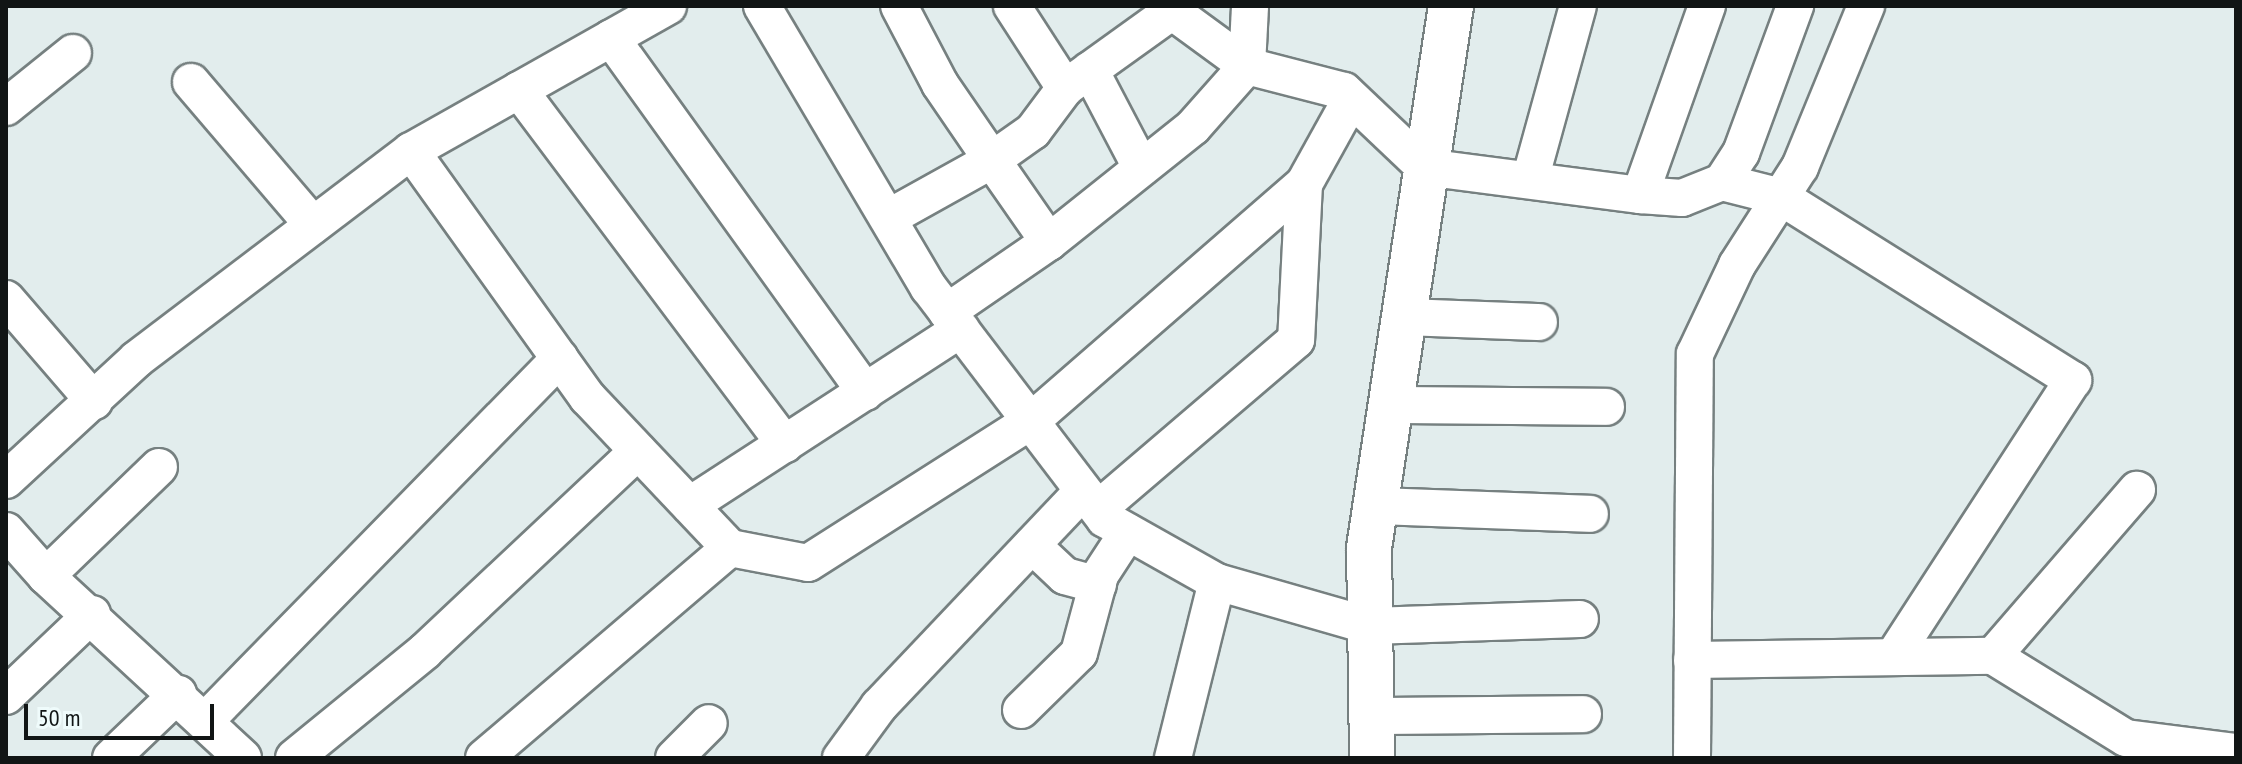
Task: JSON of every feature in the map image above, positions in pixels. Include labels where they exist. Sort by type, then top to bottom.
[{"type":"main road","points":[[1372,737],[1369,548],[1424,167],[1451,6]]},
{"type":"street","points":[[6,480],[137,359],[411,151],[668,6]]},
{"type":"street","points":[[762,6],[888,218],[954,320],[1091,500],[1128,532],[1217,582],[1370,626],[1580,619]]},
{"type":"street","points":[[899,6],[940,84],[1049,242]]},
{"type":"street","points":[[1012,6],[1077,79],[1141,167]]},
{"type":"street","points":[[690,505],[865,392],[1193,127],[1247,66],[1250,6]]},
{"type":"street","points":[[1530,180],[1578,6]]},
{"type":"street","points":[[1640,195],[1707,6]]},
{"type":"street","points":[[888,218],[992,160],[1033,131],[1077,79],[1166,9],[1247,66],[1344,91],[1350,101],[1424,167],[1682,198],[1722,182],[1741,153],[1795,6]]},
{"type":"street","points":[[1692,758],[1695,354],[1737,265],[1800,167],[1866,6]]},
{"type":"street","points":[[611,38],[865,392]]},
{"type":"street","points":[[6,107],[73,53]]},
{"type":"street","points":[[191,82],[313,225]]},
{"type":"street","points":[[519,90],[785,444]]},
{"type":"street","points":[[411,151],[588,398],[730,548],[808,563],[1031,421],[1304,184],[1350,101]]},
{"type":"street","points":[[1722,182],[1781,197],[2073,380],[1893,657]]},
{"type":"street","points":[[841,758],[879,706],[1032,545],[1296,340],[1304,184]]},
{"type":"street","points":[[6,299],[94,401]]},
{"type":"street","points":[[1403,317],[1539,322]]},
{"type":"street","points":[[206,720],[560,358]]},
{"type":"street","points":[[1390,405],[1606,407]]},
{"type":"street","points":[[294,758],[425,651],[638,451]]},
{"type":"street","points":[[46,576],[159,467]]},
{"type":"street","points":[[1993,656],[2137,490]]},
{"type":"street","points":[[1376,506],[1590,514]]},
{"type":"street","points":[[6,531],[46,576],[92,614],[243,758]]},
{"type":"street","points":[[1021,710],[1079,653],[1098,585],[1128,532]]},
{"type":"street","points":[[1032,545],[1065,576],[1098,585]]},
{"type":"street","points":[[484,758],[730,548]]},
{"type":"street","points":[[1173,758],[1217,582]]},
{"type":"street","points":[[6,696],[92,614]]},
{"type":"street","points":[[1692,660],[1993,656],[2126,738],[2236,752]]},
{"type":"street","points":[[111,758],[178,694]]},
{"type":"street","points":[[1372,737],[1583,714]]},
{"type":"street","points":[[674,758],[709,723]]}]
